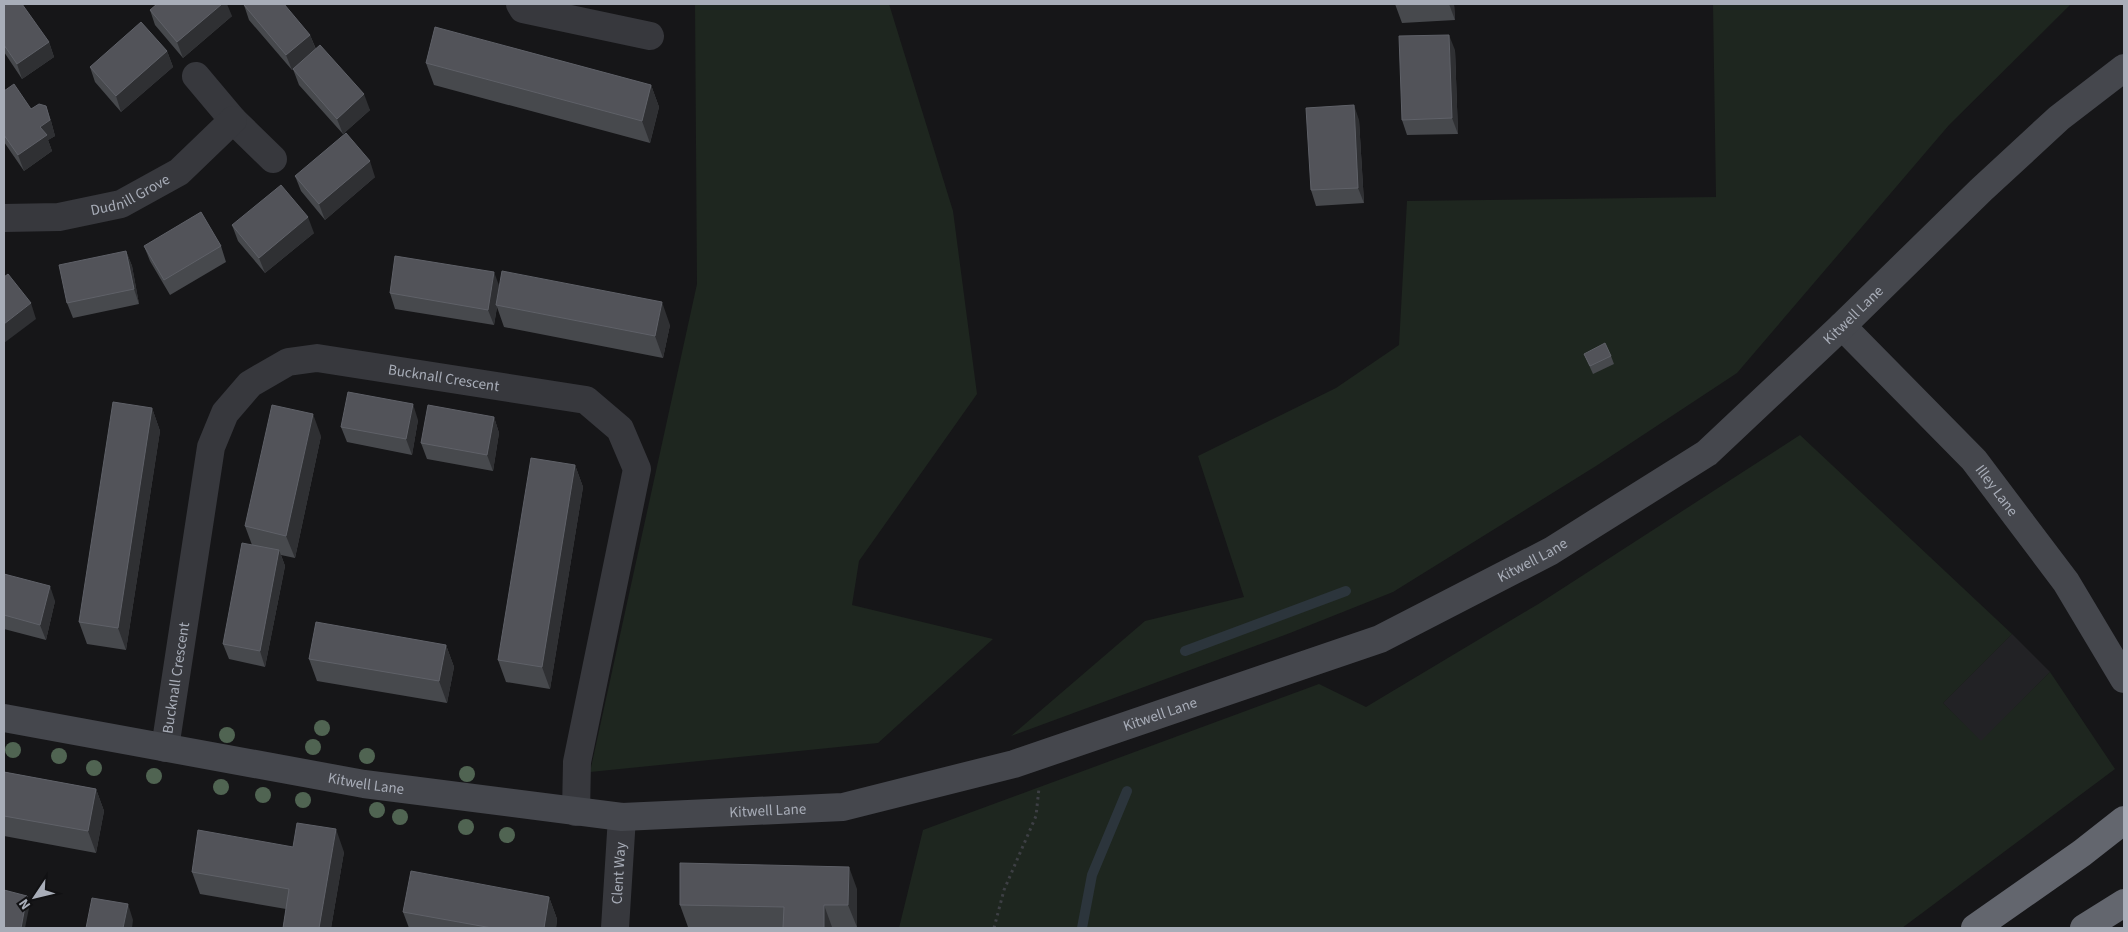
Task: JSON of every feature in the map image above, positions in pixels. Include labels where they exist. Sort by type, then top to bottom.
[{"type":"highway","points":[[1975,928],[2124,820]]},
{"type":"highway","points":[[2084,928],[2124,903]]},
{"type":"street","points":[[520,4],[523,9],[650,36]]},
{"type":"street","name":"Kitwell Lane","points":[[4,718],[364,784],[622,817],[843,807],[1014,764],[1380,639],[1550,552],[1707,453],[1842,326],[1981,190],[2059,118],[2124,68]]},
{"type":"street","points":[[196,76],[233,120],[273,159]]},
{"type":"street","name":"Dudnill Grove","points":[[4,218],[59,217],[121,204],[179,172],[233,120]]},
{"type":"street","name":"Illey Lane","points":[[1842,326],[1974,460],[2066,582],[2124,678]]},
{"type":"street","name":"Bucknall Crescent","points":[[165,748],[211,448],[225,413],[250,384],[288,362],[317,358],[538,392],[586,400],[620,429],[637,469],[577,762],[576,812]]},
{"type":"street","name":"Clent Way","points":[[615,928],[622,817]]},
{"type":"path","points":[[994,928],[1004,890],[1036,816],[1042,755]]},
{"type":"shaded area","points":[[695,4],[889,4],[953,211],[977,394],[859,561],[852,605],[993,639],[878,743],[590,772],[697,284]]},
{"type":"shaded area","points":[[1713,4],[2071,4],[1949,125],[1737,373],[1596,466],[1393,592],[1290,633],[1011,736],[1145,621],[1244,597],[1198,456],[1336,388],[1399,345],[1407,201],[1716,197]]},
{"type":"shaded area","points":[[1800,435],[2012,634],[1943,703],[1981,741],[2050,672],[2115,769],[1902,928],[899,928],[923,830],[1319,684],[1366,707],[1540,603]]},
{"type":"shaded area","points":[[2012,634],[2050,672],[1981,742],[1943,703]]},
{"type":"building","points":[[4,4],[22,4],[49,42],[17,64],[4,45]]},
{"type":"building","points":[[157,4],[222,4],[177,42],[150,10]]},
{"type":"building","points":[[245,4],[284,4],[310,35],[286,55]]},
{"type":"building","points":[[141,22],[167,51],[116,96],[90,67]]},
{"type":"building","points":[[435,27],[651,85],[642,121],[426,63]]},
{"type":"building","points":[[1449,35],[1452,118],[1402,120],[1399,36]]},
{"type":"building","points":[[320,45],[364,94],[337,119],[293,69]]},
{"type":"building","points":[[14,84],[31,109],[39,104],[46,106],[50,120],[40,127],[47,135],[18,155],[4,135],[4,91]]},
{"type":"building","points":[[1354,105],[1358,188],[1311,190],[1306,108]]},
{"type":"building","points":[[346,133],[370,161],[319,204],[295,176]]},
{"type":"building","points":[[281,185],[308,217],[259,258],[232,225]]},
{"type":"building","points":[[201,212],[221,246],[164,280],[144,246]]},
{"type":"building","points":[[126,251],[134,289],[67,303],[59,265]]},
{"type":"building","points":[[395,256],[494,272],[488,310],[390,293]]},
{"type":"building","points":[[502,271],[662,302],[655,336],[496,305]]},
{"type":"building","points":[[8,274],[31,303],[4,324],[4,277]]},
{"type":"building","points":[[1605,343],[1611,356],[1590,366],[1584,354]]},
{"type":"building","points":[[348,392],[413,404],[406,439],[341,427]]},
{"type":"building","points":[[113,402],[152,408],[118,628],[79,622]]},
{"type":"building","points":[[272,405],[313,414],[286,536],[245,526]]},
{"type":"building","points":[[428,405],[494,417],[487,455],[421,443]]},
{"type":"building","points":[[531,458],[575,465],[542,667],[498,660]]},
{"type":"building","points":[[242,543],[279,550],[260,651],[223,644]]},
{"type":"building","points":[[4,574],[50,586],[40,625],[4,615]]},
{"type":"building","points":[[316,622],[446,645],[439,681],[309,659]]},
{"type":"building","points":[[4,772],[96,789],[88,831],[4,816]]},
{"type":"building","points":[[297,823],[336,829],[319,928],[283,928],[289,889],[192,872],[198,830],[293,847]]},
{"type":"building","points":[[680,863],[849,867],[848,905],[824,905],[824,928],[783,928],[784,907],[680,905]]},
{"type":"building","points":[[411,871],[549,897],[544,928],[492,928],[403,912]]},
{"type":"building","points":[[4,890],[27,896],[21,928],[4,928]]},
{"type":"building","points":[[92,898],[128,904],[123,928],[86,928]]},
{"type":"waterway","points":[[1185,651],[1346,591]]},
{"type":"waterway","points":[[1082,928],[1092,875],[1127,791]]}]
